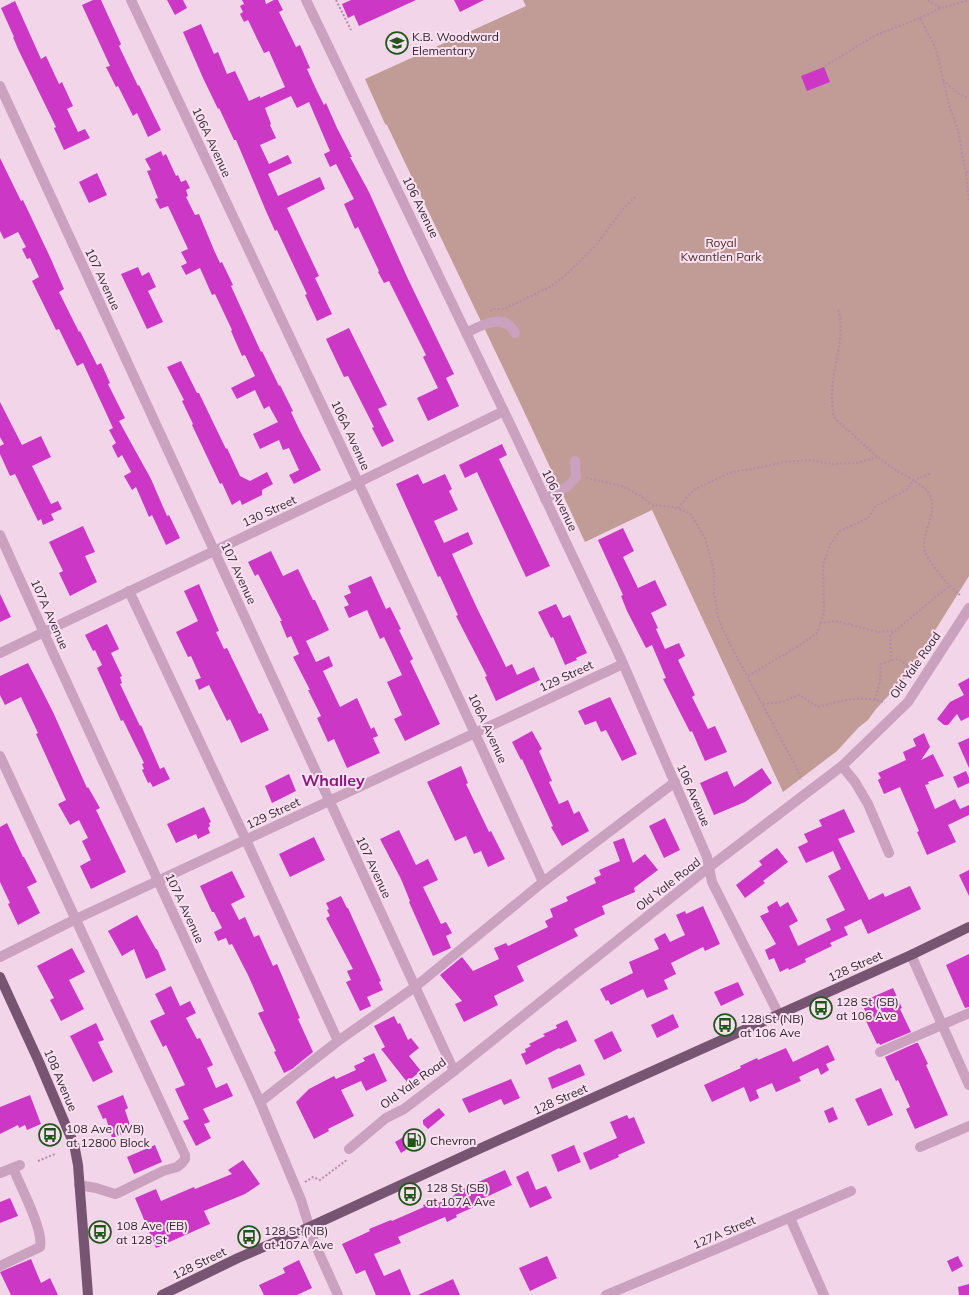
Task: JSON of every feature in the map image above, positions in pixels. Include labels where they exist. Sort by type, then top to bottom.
[{"type":"main road","name":"128 Street","points":[[162,1295],[238,1258],[779,1015],[969,927]]},
{"type":"main road","name":"108 Avenue","points":[[1,981],[39,1062],[74,1144],[78,1165],[88,1295]]},
{"type":"street","name":"106A Avenue","points":[[131,0],[359,482],[476,733],[543,882]]},
{"type":"street","name":"106 Avenue","points":[[306,0],[504,411],[623,664],[707,857],[712,882],[779,1015]]},
{"type":"street","name":"107 Avenue","points":[[0,86],[454,1071]]},
{"type":"street","points":[[466,333],[487,323],[495,321],[506,323],[513,328],[515,333]]},
{"type":"street","name":"130 Street","points":[[0,653],[359,482],[504,411]]},
{"type":"street","points":[[546,499],[568,486],[576,477],[575,461]]},
{"type":"street","name":"107A Avenue","points":[[0,535],[43,632],[260,1102],[301,1200],[314,1242],[338,1295]]},
{"type":"street","points":[[129,591],[246,840],[338,1041]]},
{"type":"street","name":"Old Yale Road","points":[[350,1153],[386,1118],[404,1109],[454,1071],[708,868],[842,766],[908,702],[968,614]]},
{"type":"street","name":"129 Street","points":[[0,957],[76,919],[623,664]]},
{"type":"street","points":[[0,756],[185,1155],[185,1159],[182,1164],[177,1167],[115,1194],[96,1188],[79,1185]]},
{"type":"street","points":[[842,766],[855,782],[868,804],[889,853]]},
{"type":"street","points":[[260,1102],[338,1041],[415,987],[543,882],[675,782]]},
{"type":"street","points":[[911,955],[969,1085]]},
{"type":"street","points":[[880,1052],[969,1013]]},
{"type":"street","points":[[920,1148],[969,1126]]},
{"type":"street","points":[[0,1173],[16,1166],[38,1227],[41,1242],[40,1248],[0,1266]]},
{"type":"street","name":"127A Street","points":[[606,1295],[851,1191]]},
{"type":"street","points":[[790,1218],[824,1295]]},
{"type":"path","points":[[336,0],[351,30]]},
{"type":"path","points":[[928,0],[941,8]]},
{"type":"path","points":[[825,66],[874,36],[941,8],[969,0]]},
{"type":"path","points":[[920,18],[936,49],[949,105],[958,130],[966,174],[969,202]]},
{"type":"path","points":[[942,79],[960,95],[969,98]]},
{"type":"path","points":[[966,174],[969,170]]},
{"type":"path","points":[[488,312],[494,309],[504,309],[550,287],[567,274],[596,244],[623,208],[636,196]]},
{"type":"path","points":[[838,310],[840,316],[841,333],[831,401],[834,418],[878,457],[924,487],[933,502],[933,509],[928,522],[924,548],[935,568],[949,586],[960,595]]},
{"type":"path","points":[[678,508],[695,490],[732,472],[784,462],[812,460],[832,464],[857,463],[878,457]]},
{"type":"path","points":[[748,676],[817,633],[824,613],[823,565],[830,545],[840,532],[868,518],[876,506],[906,490],[913,481],[931,473]]},
{"type":"path","points":[[584,478],[622,486],[654,505],[678,508],[690,513],[705,538],[714,571],[714,593],[719,621],[795,765],[801,780]]},
{"type":"path","points":[[891,661],[890,635],[949,586]]},
{"type":"path","points":[[820,623],[836,621],[878,632],[895,631]]},
{"type":"path","points":[[875,700],[880,681],[881,664],[898,659],[912,668]]},
{"type":"path","points":[[763,704],[780,702],[799,695],[818,707],[847,699],[875,700],[885,703]]},
{"type":"path","points":[[304,1183],[313,1177],[320,1180],[350,1153]]},
{"type":"path","points":[[38,1161],[55,1154]]},
{"type":"green space","name":"Royal Kwantlen Park","points":[[523,0],[969,0],[969,576],[906,677],[876,709],[868,720],[858,728],[837,751],[783,792],[652,510],[585,542],[387,125],[385,124],[365,79],[526,6]]},
{"type":"building","points":[[93,0],[101,0],[121,44],[119,46],[161,130],[148,137],[137,113],[133,116],[118,86],[116,87],[106,67],[110,66],[82,5]]},
{"type":"building","points":[[167,0],[183,0],[187,8],[175,15]]},
{"type":"building","points":[[242,0],[265,0],[266,4],[274,0],[278,0],[283,10],[279,12],[296,47],[300,45],[310,68],[307,69],[316,89],[324,105],[326,103],[352,157],[350,157],[369,192],[408,279],[454,374],[446,378],[459,406],[428,421],[417,398],[438,388],[423,357],[426,355],[389,281],[384,283],[358,227],[355,229],[344,204],[354,199],[336,164],[330,167],[324,154],[330,151],[309,102],[297,108],[291,96],[265,108],[276,138],[260,145],[269,164],[288,155],[292,163],[268,174],[278,196],[320,177],[325,189],[287,208],[319,276],[315,278],[332,314],[317,321],[305,295],[307,294],[277,230],[275,231],[236,140],[234,140],[219,108],[218,109],[183,32],[201,24],[214,54],[218,52],[227,74],[235,71],[249,101],[285,87],[269,51],[264,53],[248,20],[244,22],[240,14],[243,12],[240,6],[244,4]]},
{"type":"building","points":[[351,0],[416,0],[359,26],[354,15],[348,18],[342,4]]},
{"type":"building","points":[[454,0],[484,0],[460,12]]},
{"type":"building","points":[[15,1],[41,59],[46,56],[59,84],[62,82],[73,106],[67,109],[78,132],[85,129],[90,138],[64,150],[54,128],[56,127],[18,49],[1,8]]},
{"type":"building","points":[[824,67],[830,82],[807,91],[801,76]]},
{"type":"building","points":[[161,151],[163,156],[166,154],[176,176],[178,175],[181,182],[186,180],[190,188],[186,190],[188,196],[186,197],[195,215],[199,214],[220,263],[222,262],[233,285],[231,286],[261,352],[262,351],[279,386],[280,385],[293,411],[291,412],[300,431],[321,470],[294,484],[289,475],[299,470],[289,448],[283,450],[279,440],[260,449],[253,434],[278,422],[269,406],[264,409],[255,390],[237,399],[231,388],[255,376],[245,355],[242,356],[231,331],[232,330],[215,294],[212,295],[200,268],[186,275],[181,266],[187,263],[181,252],[188,249],[168,206],[160,209],[155,199],[158,198],[147,171],[151,170],[145,159]]},
{"type":"building","points":[[0,158],[21,201],[23,200],[50,257],[64,289],[59,292],[97,365],[101,363],[110,383],[108,384],[125,418],[119,421],[151,479],[167,516],[169,515],[180,538],[166,545],[152,515],[149,517],[136,487],[132,490],[124,476],[131,472],[122,455],[118,458],[112,446],[116,443],[109,430],[113,428],[83,363],[77,366],[59,329],[56,330],[32,281],[39,277],[30,258],[27,259],[22,249],[26,247],[18,232],[4,239],[0,231]]},
{"type":"building","points":[[97,173],[107,195],[89,203],[79,182]]},
{"type":"building","points":[[138,267],[142,276],[149,272],[156,287],[148,291],[163,322],[147,329],[121,274]]},
{"type":"building","points":[[349,328],[387,405],[378,409],[394,441],[382,447],[372,428],[374,427],[348,376],[344,377],[326,339]]},
{"type":"building","points":[[181,361],[197,393],[199,393],[240,476],[250,481],[267,472],[273,484],[262,490],[262,495],[242,505],[240,500],[232,505],[222,483],[220,484],[192,425],[193,424],[182,401],[184,400],[167,367]]},
{"type":"building","points":[[0,402],[22,445],[41,436],[51,457],[32,466],[51,504],[58,501],[62,509],[51,514],[54,520],[43,525],[41,519],[38,521],[15,474],[10,476],[0,454],[0,446],[4,444],[0,437]]},
{"type":"building","points":[[502,444],[507,455],[499,459],[550,566],[526,577],[477,472],[465,478],[459,465]]},
{"type":"building","points":[[418,474],[423,484],[445,474],[452,489],[449,491],[458,510],[434,521],[444,543],[468,532],[473,544],[452,554],[476,606],[506,667],[512,664],[517,675],[534,667],[540,680],[496,701],[485,677],[487,676],[456,616],[458,615],[440,576],[438,577],[396,484]]},
{"type":"building","points":[[83,526],[95,552],[85,556],[97,582],[70,596],[59,573],[63,571],[49,542]]},
{"type":"building","points":[[623,528],[634,551],[623,557],[638,588],[655,580],[667,605],[651,613],[665,649],[679,643],[685,656],[678,660],[695,695],[692,697],[708,729],[715,726],[727,752],[705,761],[692,731],[690,732],[663,679],[666,678],[652,645],[646,648],[627,611],[621,596],[623,595],[598,540]]},
{"type":"building","points":[[271,551],[283,576],[298,569],[329,630],[306,641],[316,662],[329,656],[333,666],[323,671],[340,707],[357,698],[371,729],[374,727],[378,736],[373,738],[380,753],[347,768],[334,739],[328,742],[317,718],[321,716],[308,690],[310,690],[293,657],[299,654],[291,636],[287,638],[280,621],[282,621],[258,574],[255,576],[248,562]]},
{"type":"building","points":[[371,576],[386,609],[390,607],[401,629],[399,630],[413,659],[410,661],[440,724],[405,741],[394,719],[402,715],[387,682],[402,675],[384,637],[380,639],[367,610],[349,618],[344,607],[349,605],[344,596],[351,593],[348,586]]},
{"type":"building","points":[[199,584],[219,631],[216,632],[224,649],[227,648],[259,714],[261,713],[269,730],[241,743],[230,719],[227,721],[209,685],[199,690],[195,680],[201,678],[191,656],[188,657],[176,632],[198,621],[184,591]]},
{"type":"building","points":[[0,594],[11,617],[0,622]]},
{"type":"building","points":[[556,604],[563,618],[570,615],[587,653],[576,658],[577,660],[565,665],[553,637],[551,638],[538,612]]},
{"type":"building","points":[[107,624],[119,649],[111,653],[122,676],[120,677],[122,683],[120,684],[140,726],[141,725],[160,769],[164,767],[170,779],[153,787],[150,782],[148,783],[142,770],[144,769],[142,764],[144,763],[123,720],[121,721],[97,668],[102,665],[95,650],[93,651],[85,635]]},
{"type":"building","points":[[28,663],[53,712],[87,788],[88,787],[100,808],[96,810],[126,872],[91,889],[80,866],[91,860],[82,841],[88,838],[79,820],[70,825],[58,804],[66,800],[21,697],[5,705],[0,695],[0,676]]},
{"type":"building","points":[[969,678],[969,717],[961,721],[957,714],[948,725],[944,725],[937,719],[950,702],[964,695],[958,684]]},
{"type":"building","points":[[610,697],[637,754],[622,761],[606,730],[601,732],[596,721],[585,725],[578,711]]},
{"type":"building","points":[[532,731],[542,749],[539,751],[552,781],[549,782],[559,804],[568,800],[574,814],[579,811],[589,831],[562,846],[551,827],[553,826],[522,759],[521,760],[512,742]]},
{"type":"building","points":[[924,733],[930,747],[921,760],[933,754],[944,776],[928,782],[929,784],[925,785],[935,809],[955,799],[960,809],[969,805],[969,815],[948,825],[956,842],[927,855],[917,832],[919,831],[900,787],[884,794],[878,780],[881,778],[878,773],[906,760],[903,752],[916,746],[913,739]]},
{"type":"building","points":[[969,738],[969,768],[958,743]]},
{"type":"building","points":[[461,766],[468,783],[466,784],[489,832],[491,831],[505,859],[488,867],[481,851],[474,854],[466,836],[455,841],[427,782]]},
{"type":"building","points":[[762,768],[772,783],[745,802],[714,815],[700,783],[727,771],[734,787]]},
{"type":"building","points":[[966,771],[969,778],[969,783],[958,788],[953,777]]},
{"type":"building","points":[[289,774],[296,791],[272,803],[265,786]]},
{"type":"building","points":[[204,807],[211,822],[209,823],[210,826],[208,828],[210,833],[198,839],[196,834],[176,843],[167,824]]},
{"type":"building","points":[[844,809],[855,832],[838,839],[869,900],[883,893],[885,897],[910,886],[921,909],[868,934],[861,919],[844,927],[848,935],[830,943],[832,946],[805,959],[806,962],[789,970],[788,968],[780,972],[774,958],[769,960],[765,950],[776,944],[760,916],[769,912],[767,907],[777,901],[780,907],[788,902],[798,921],[789,926],[798,946],[831,930],[826,919],[845,910],[828,876],[841,869],[833,851],[806,863],[798,847],[808,842],[804,834],[822,826],[819,820]]},
{"type":"building","points":[[665,818],[680,850],[664,858],[649,826]]},
{"type":"building","points":[[7,823],[37,882],[27,887],[40,913],[18,925],[0,882],[0,827]]},
{"type":"building","points":[[399,830],[416,865],[428,859],[438,880],[423,887],[441,924],[446,922],[452,933],[446,936],[451,948],[433,956],[409,902],[410,901],[401,879],[380,839]]},
{"type":"building","points":[[314,837],[325,860],[290,877],[279,854]]},
{"type":"building","points":[[624,838],[633,863],[645,854],[658,870],[634,888],[635,892],[602,906],[605,914],[574,929],[578,936],[517,966],[524,981],[494,996],[498,1005],[464,1022],[455,1004],[462,1001],[440,975],[462,957],[473,971],[499,959],[494,948],[506,943],[508,946],[548,927],[545,921],[553,917],[550,909],[568,901],[566,897],[596,883],[594,878],[601,875],[599,870],[620,861],[613,842]]},
{"type":"building","points":[[777,848],[788,862],[763,881],[765,883],[745,898],[736,885],[762,865],[759,861]]},
{"type":"building","points":[[969,870],[969,896],[959,875]]},
{"type":"building","points":[[232,871],[245,897],[231,904],[239,920],[245,917],[254,937],[259,935],[273,966],[277,964],[300,1018],[298,1019],[313,1052],[292,1069],[284,1073],[274,1052],[276,1051],[258,1013],[264,1011],[248,975],[232,944],[229,945],[226,938],[218,941],[214,932],[222,928],[214,912],[212,912],[200,886]]},
{"type":"building","points":[[341,896],[348,908],[381,981],[379,982],[383,990],[367,997],[371,1006],[360,1011],[346,982],[351,980],[347,971],[353,969],[326,918],[330,916],[326,903]]},
{"type":"building","points":[[703,906],[720,944],[705,951],[703,947],[671,963],[676,974],[664,980],[668,989],[647,998],[643,989],[611,1005],[608,1000],[606,1001],[600,989],[633,973],[629,962],[659,949],[654,939],[665,933],[670,942],[685,935],[676,915],[685,911],[686,914]]},
{"type":"building","points":[[137,915],[157,949],[166,970],[146,979],[134,949],[122,956],[108,931]]},
{"type":"building","points":[[72,948],[85,972],[69,980],[84,1009],[61,1021],[50,1000],[54,998],[37,966]]},
{"type":"building","points":[[969,954],[969,1007],[965,1008],[946,965]]},
{"type":"building","points":[[738,982],[744,995],[721,1006],[714,992]]},
{"type":"building","points":[[171,986],[180,1006],[190,1001],[196,1013],[186,1018],[197,1039],[200,1038],[213,1065],[207,1068],[216,1088],[227,1083],[233,1096],[203,1109],[210,1122],[204,1124],[211,1138],[196,1146],[183,1121],[189,1119],[175,1089],[185,1085],[166,1045],[163,1047],[150,1021],[165,1014],[155,994]]},
{"type":"building","points":[[893,988],[902,1008],[900,1009],[911,1032],[880,1045],[879,1043],[877,1044],[863,1015],[866,1013],[861,1002]]},
{"type":"building","points":[[673,1014],[679,1027],[657,1038],[651,1025]]},
{"type":"building","points":[[394,1016],[398,1024],[400,1023],[408,1040],[411,1038],[419,1048],[409,1056],[421,1071],[407,1082],[381,1049],[385,1047],[374,1026]]},
{"type":"building","points":[[567,1020],[577,1041],[560,1049],[559,1048],[526,1065],[521,1054],[526,1052],[525,1049],[531,1046],[529,1044],[545,1036],[543,1034],[557,1028],[556,1025]]},
{"type":"building","points":[[96,1023],[104,1040],[98,1042],[113,1072],[93,1082],[70,1036]]},
{"type":"building","points":[[612,1031],[622,1051],[604,1060],[594,1040]]},
{"type":"building","points":[[918,1043],[928,1064],[926,1065],[948,1115],[915,1129],[906,1109],[910,1107],[898,1080],[896,1081],[885,1057]]},
{"type":"building","points":[[828,1045],[835,1060],[826,1064],[829,1070],[821,1075],[818,1068],[799,1077],[801,1081],[776,1092],[772,1083],[756,1090],[759,1098],[750,1102],[744,1087],[712,1102],[704,1085],[741,1068],[740,1066],[757,1058],[758,1060],[786,1048],[793,1062]]},
{"type":"building","points":[[374,1053],[387,1081],[366,1091],[361,1081],[341,1090],[354,1116],[328,1129],[329,1131],[314,1139],[296,1102],[309,1089],[334,1076],[336,1079],[356,1070],[354,1066],[365,1061],[363,1058]]},
{"type":"building","points":[[580,1064],[585,1075],[552,1089],[548,1078]]},
{"type":"building","points":[[511,1079],[520,1098],[504,1105],[501,1099],[469,1113],[462,1099]]},
{"type":"building","points":[[881,1088],[893,1115],[868,1126],[855,1099]]},
{"type":"building","points":[[30,1095],[41,1124],[27,1130],[25,1125],[19,1128],[18,1125],[0,1134],[0,1107]]},
{"type":"building","points":[[123,1095],[128,1108],[125,1110],[132,1131],[112,1138],[106,1118],[103,1119],[97,1106]]},
{"type":"building","points":[[833,1107],[838,1119],[829,1123],[824,1111]]},
{"type":"building","points":[[439,1108],[445,1115],[428,1129],[423,1124],[423,1120]]},
{"type":"building","points":[[627,1115],[629,1119],[634,1117],[645,1143],[590,1170],[583,1153],[617,1138],[610,1122]]},
{"type":"building","points":[[414,1131],[420,1141],[401,1153],[395,1142]]},
{"type":"building","points":[[155,1145],[162,1162],[134,1174],[127,1157]]},
{"type":"building","points":[[574,1145],[581,1162],[558,1172],[551,1155]]},
{"type":"building","points":[[243,1160],[260,1184],[245,1194],[204,1211],[210,1224],[156,1248],[135,1198],[156,1189],[161,1201],[194,1187],[195,1189],[232,1174],[228,1170]]},
{"type":"building","points":[[505,1170],[512,1185],[482,1199],[483,1203],[456,1215],[457,1217],[447,1222],[445,1217],[398,1237],[401,1243],[374,1254],[384,1276],[400,1269],[411,1295],[376,1295],[365,1270],[356,1274],[342,1244],[370,1231],[369,1229],[424,1207],[423,1205],[434,1200],[436,1202],[438,1201],[439,1203],[455,1195],[454,1193]]},
{"type":"building","points":[[528,1171],[536,1190],[546,1186],[552,1198],[530,1208],[516,1177]]},
{"type":"building","points":[[10,1198],[18,1216],[0,1223],[0,1202]]},
{"type":"building","points":[[547,1256],[557,1278],[530,1291],[519,1268]]},
{"type":"building","points":[[958,1256],[963,1266],[952,1272],[947,1261]]},
{"type":"building","points":[[31,1259],[41,1283],[50,1278],[58,1295],[11,1295],[0,1272]]},
{"type":"building","points":[[299,1260],[312,1288],[297,1295],[264,1295],[259,1285],[285,1273],[283,1268]]},
{"type":"building","points":[[453,1279],[460,1295],[418,1295]]},
{"type":"building","points":[[969,1284],[969,1295],[959,1295],[958,1287]]},
{"type":"place","name":"K.B. Woodward Elementary","points":[[397,43]]},
{"type":"place","name":"128 St (SB) at 106 Ave","points":[[821,1008]]},
{"type":"place","name":"128 St (NB) at 106 Ave","points":[[725,1025]]},
{"type":"place","name":"108 Ave (WB) at 12800 Block","points":[[50,1135]]},
{"type":"place","name":"Chevron","points":[[414,1140]]},
{"type":"place","name":"128 St (SB) at 107A Ave","points":[[410,1194]]},
{"type":"place","name":"108 Ave (EB) at 128 St","points":[[100,1232]]},
{"type":"place","name":"128 St (NB) at 107A Ave","points":[[249,1237]]},
{"type":"district","name":"Whalley","points":[[333,780]]}]
